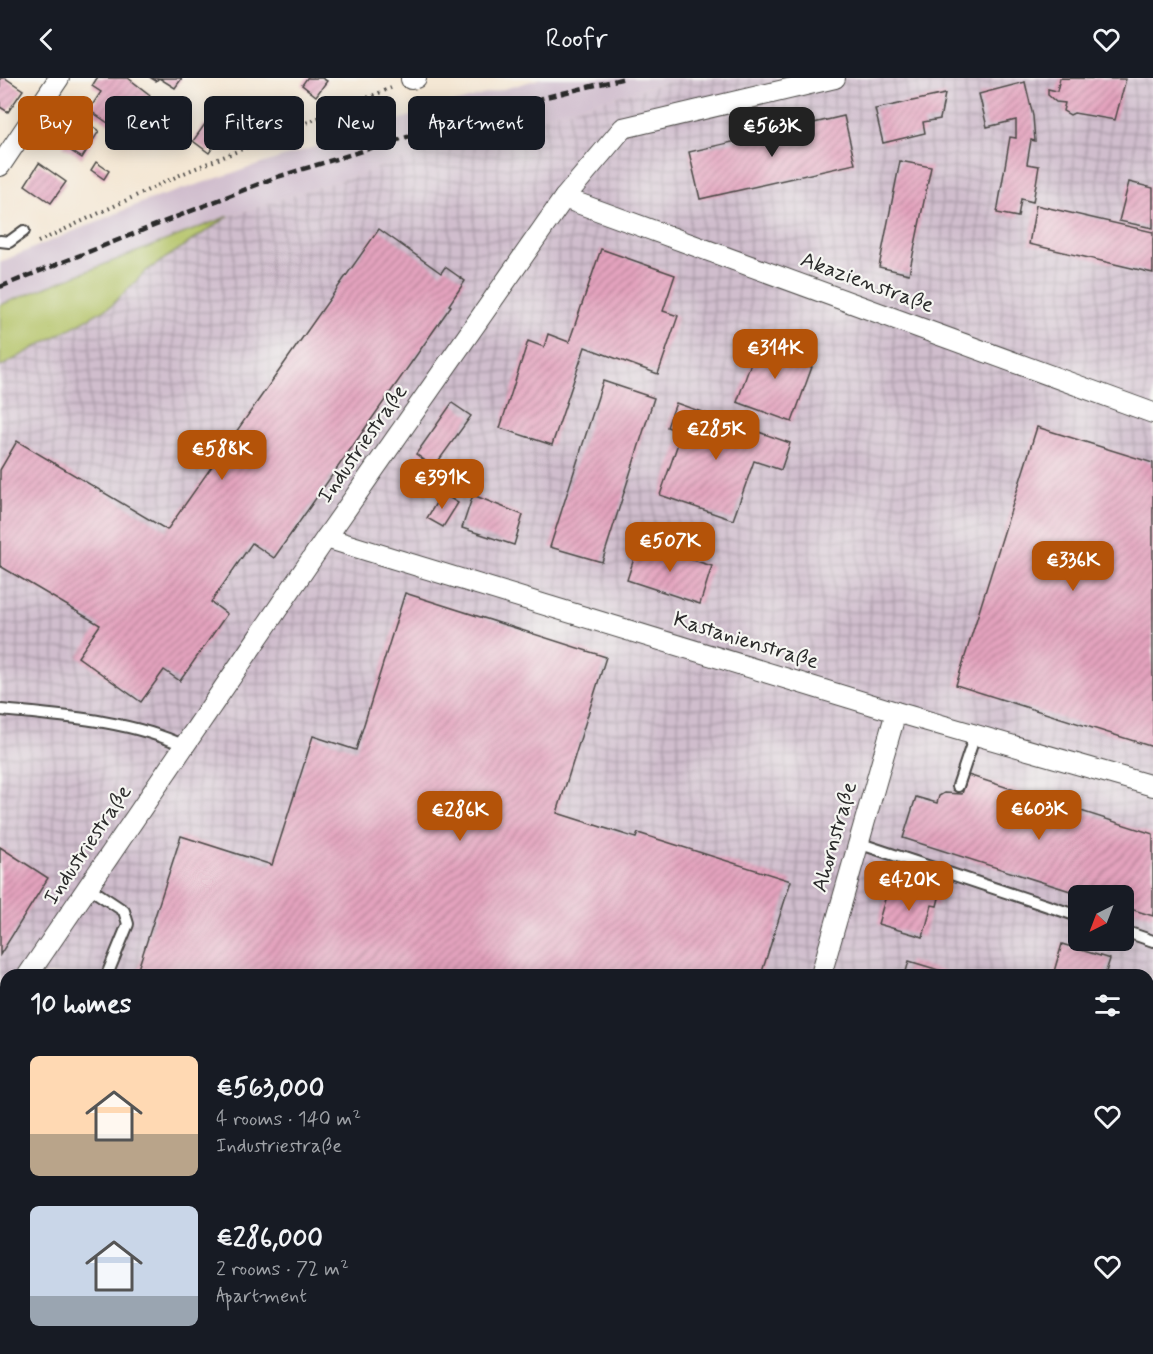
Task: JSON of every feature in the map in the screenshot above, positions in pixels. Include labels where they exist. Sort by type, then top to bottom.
[{"type":"street","points":[[0,166],[59,78]]},
{"type":"street","name":"Industriestraße","points":[[32,969],[326,538],[564,198],[624,128],[836,78]]},
{"type":"street","name":"Akazienstraße","points":[[564,198],[1153,413]]},
{"type":"street","name":"Kastanienstraße","points":[[326,538],[896,712],[1153,786]]},
{"type":"street","name":"Ahornstraße","points":[[823,969],[896,712]]},
{"type":"lane","points":[[5,242],[24,231]]},
{"type":"lane","points":[[0,710],[61,716],[161,735],[185,746]]},
{"type":"lane","points":[[958,786],[975,735]]},
{"type":"lane","points":[[858,843],[1068,913]]},
{"type":"lane","points":[[88,887],[124,911],[128,924],[109,969]]},
{"type":"lane","points":[[1134,934],[1153,941]]},
{"type":"path","points":[[5,242],[33,244],[184,173],[414,79]]},
{"type":"shaded area","points":[[542,78],[681,78],[545,116],[545,96],[479,96]]},
{"type":"shaded area","points":[[681,78],[1153,78],[1153,969],[0,969],[0,367],[111,306],[146,271],[229,216],[433,150],[545,150],[545,116]]},
{"type":"shaded area","points":[[408,117],[408,150],[433,150],[229,216],[0,305],[0,262],[146,201],[316,147],[316,150],[396,150],[396,121]]},
{"type":"green space","points":[[229,216],[146,271],[111,306],[0,367],[0,305]]},
{"type":"building","points":[[0,78],[5,78],[23,90],[8,112],[0,107]]},
{"type":"building","points":[[97,78],[128,78],[150,95],[105,96],[105,121],[93,113],[93,104],[101,92],[92,86]]},
{"type":"building","points":[[159,78],[182,78],[175,88]]},
{"type":"building","points":[[307,78],[322,78],[327,81],[316,96],[302,85]]},
{"type":"building","points":[[1060,78],[1126,79],[1115,120],[1074,113],[1070,115],[1063,111],[1065,103],[1056,102],[1048,95],[1048,89],[1057,91]]},
{"type":"building","points":[[1025,82],[1033,116],[1035,141],[1031,140],[1027,164],[1039,166],[1033,202],[1021,199],[1018,217],[997,213],[1010,137],[1016,138],[1016,120],[987,127],[979,94]]},
{"type":"building","points":[[945,94],[940,119],[923,122],[925,133],[883,143],[875,109]]},
{"type":"building","points":[[844,116],[855,164],[700,199],[689,152]]},
{"type":"building","points":[[204,125],[204,149],[193,141]]},
{"type":"building","points":[[93,127],[99,131],[93,141]]},
{"type":"building","points":[[69,150],[87,150],[82,158]]},
{"type":"building","points":[[900,161],[931,167],[909,274],[879,267]]},
{"type":"building","points":[[96,162],[109,171],[104,179],[91,170]]},
{"type":"building","points":[[39,163],[66,182],[51,203],[25,185]]},
{"type":"building","points":[[1129,182],[1153,188],[1153,228],[1119,221]]},
{"type":"building","points":[[1036,205],[1153,232],[1153,273],[1029,244]]},
{"type":"building","points":[[379,229],[441,273],[445,267],[465,281],[449,305],[451,306],[274,558],[252,543],[211,602],[227,614],[180,681],[164,670],[141,702],[78,657],[100,625],[0,566],[0,470],[17,441],[167,530]]},
{"type":"building","points":[[601,249],[675,275],[663,311],[678,316],[658,374],[585,347],[552,445],[500,428],[528,341],[544,347],[548,334],[569,342]]},
{"type":"building","points":[[761,335],[797,348],[793,361],[812,367],[792,422],[737,402]]},
{"type":"building","points":[[603,381],[654,398],[602,562],[550,547]]},
{"type":"building","points":[[452,403],[471,416],[434,467],[416,454]]},
{"type":"building","points":[[676,403],[790,443],[781,470],[754,461],[733,520],[660,495],[682,432],[667,427]]},
{"type":"building","points":[[1037,427],[1153,463],[1153,747],[956,685]]},
{"type":"building","points":[[442,493],[458,503],[443,527],[427,518]]},
{"type":"building","points":[[473,495],[523,515],[514,545],[462,528]]},
{"type":"building","points":[[639,543],[712,566],[700,604],[627,580]]},
{"type":"building","points":[[405,593],[606,657],[557,813],[636,838],[638,833],[791,881],[763,969],[138,969],[181,836],[272,865],[313,736],[356,750]]},
{"type":"building","points":[[968,775],[1153,834],[1153,916],[1134,910],[1134,885],[1068,885],[1068,890],[903,838],[916,797],[937,803],[939,796],[944,793],[962,794]]},
{"type":"building","points":[[0,847],[48,878],[0,955]]},
{"type":"building","points":[[918,887],[940,894],[937,906],[932,905],[923,937],[878,924],[887,892],[915,899]]},
{"type":"building","points":[[1062,944],[1068,946],[1068,951],[1084,951],[1110,959],[1107,969],[1055,969]]},
{"type":"building","points":[[909,961],[935,969],[907,969]]},
{"type":"railway","points":[[0,287],[274,178],[505,107],[625,78]]}]
